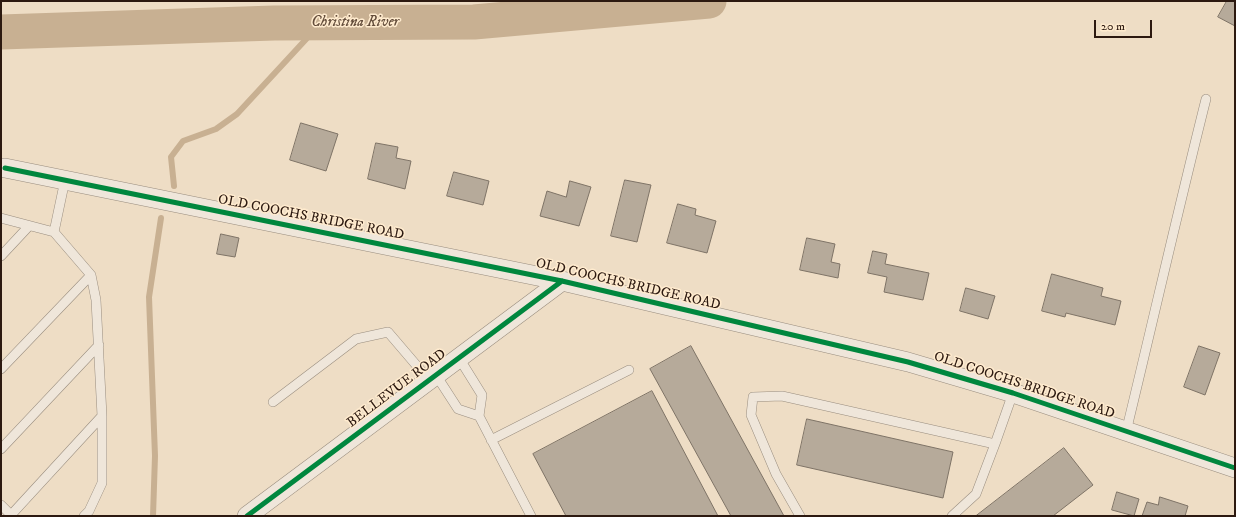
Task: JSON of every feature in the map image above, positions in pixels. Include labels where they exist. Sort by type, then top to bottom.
[{"type":"street","name":"OLD COOCHS BRIDGE ROAD","points":[[5,168],[562,281],[908,362],[1013,393],[1235,468]]},
{"type":"street","name":"BELLEVUE ROAD","points":[[246,516],[562,281]]},
{"type":"lane","points":[[1126,432],[1160,296],[1179,207],[1206,99]]},
{"type":"lane","points":[[54,232],[65,180]]},
{"type":"lane","points":[[1,218],[54,232],[91,275],[96,300],[99,345],[102,416],[102,483],[89,511],[84,516]]},
{"type":"lane","points":[[1,256],[29,226]]},
{"type":"lane","points":[[1,369],[91,275]]},
{"type":"lane","points":[[273,402],[356,339],[388,332],[433,378],[458,409],[479,416]]},
{"type":"lane","points":[[1,449],[99,345]]},
{"type":"lane","points":[[459,358],[482,395],[479,416],[531,516]]},
{"type":"lane","points":[[491,440],[629,370]]},
{"type":"lane","points":[[952,516],[976,494],[1013,393]]},
{"type":"lane","points":[[800,516],[776,474],[750,415],[753,397],[782,396],[995,444]]},
{"type":"lane","points":[[1,505],[11,515],[102,416]]},
{"type":"building","points":[[1227,1],[1235,1],[1235,26],[1218,17]]},
{"type":"building","points":[[301,123],[338,134],[326,171],[290,160]]},
{"type":"building","points":[[376,143],[398,147],[396,158],[411,161],[405,189],[368,179]]},
{"type":"building","points":[[454,172],[489,181],[483,205],[447,196]]},
{"type":"building","points":[[625,180],[651,185],[637,242],[611,236]]},
{"type":"building","points":[[570,181],[591,187],[579,226],[540,216],[547,191],[566,197]]},
{"type":"building","points":[[678,204],[696,209],[695,215],[716,221],[707,253],[667,243]]},
{"type":"building","points":[[221,234],[239,238],[235,257],[217,254]]},
{"type":"building","points":[[807,238],[835,244],[831,262],[840,264],[838,278],[800,270]]},
{"type":"building","points":[[873,251],[887,254],[885,264],[929,273],[923,300],[884,292],[887,277],[868,273]]},
{"type":"building","points":[[1052,274],[1103,288],[1101,296],[1121,301],[1115,325],[1066,313],[1065,317],[1042,311]]},
{"type":"building","points":[[966,288],[995,296],[988,319],[960,311]]},
{"type":"building","points":[[691,346],[784,516],[731,516],[650,369]]},
{"type":"building","points":[[1199,346],[1220,353],[1205,395],[1184,387]]},
{"type":"building","points":[[652,391],[718,516],[566,516],[533,454]]},
{"type":"building","points":[[807,419],[953,452],[943,498],[797,465]]},
{"type":"building","points":[[1064,448],[1093,485],[1053,516],[976,516]]},
{"type":"building","points":[[1117,492],[1139,499],[1134,516],[1112,510]]},
{"type":"building","points":[[1160,497],[1188,506],[1185,516],[1142,516],[1147,502],[1158,505]]},
{"type":"waterway","name":"Christina River","points":[[1,32],[274,23],[474,22],[709,1]]},
{"type":"waterway","points":[[174,186],[171,157],[183,141],[216,129],[237,114],[321,23]]},
{"type":"waterway","points":[[153,516],[155,456],[149,297],[161,218]]},
{"type":"cycle path","points":[[5,168],[562,281],[908,362],[1013,393],[1235,468]]},
{"type":"cycle path","points":[[247,516],[562,281]]}]
